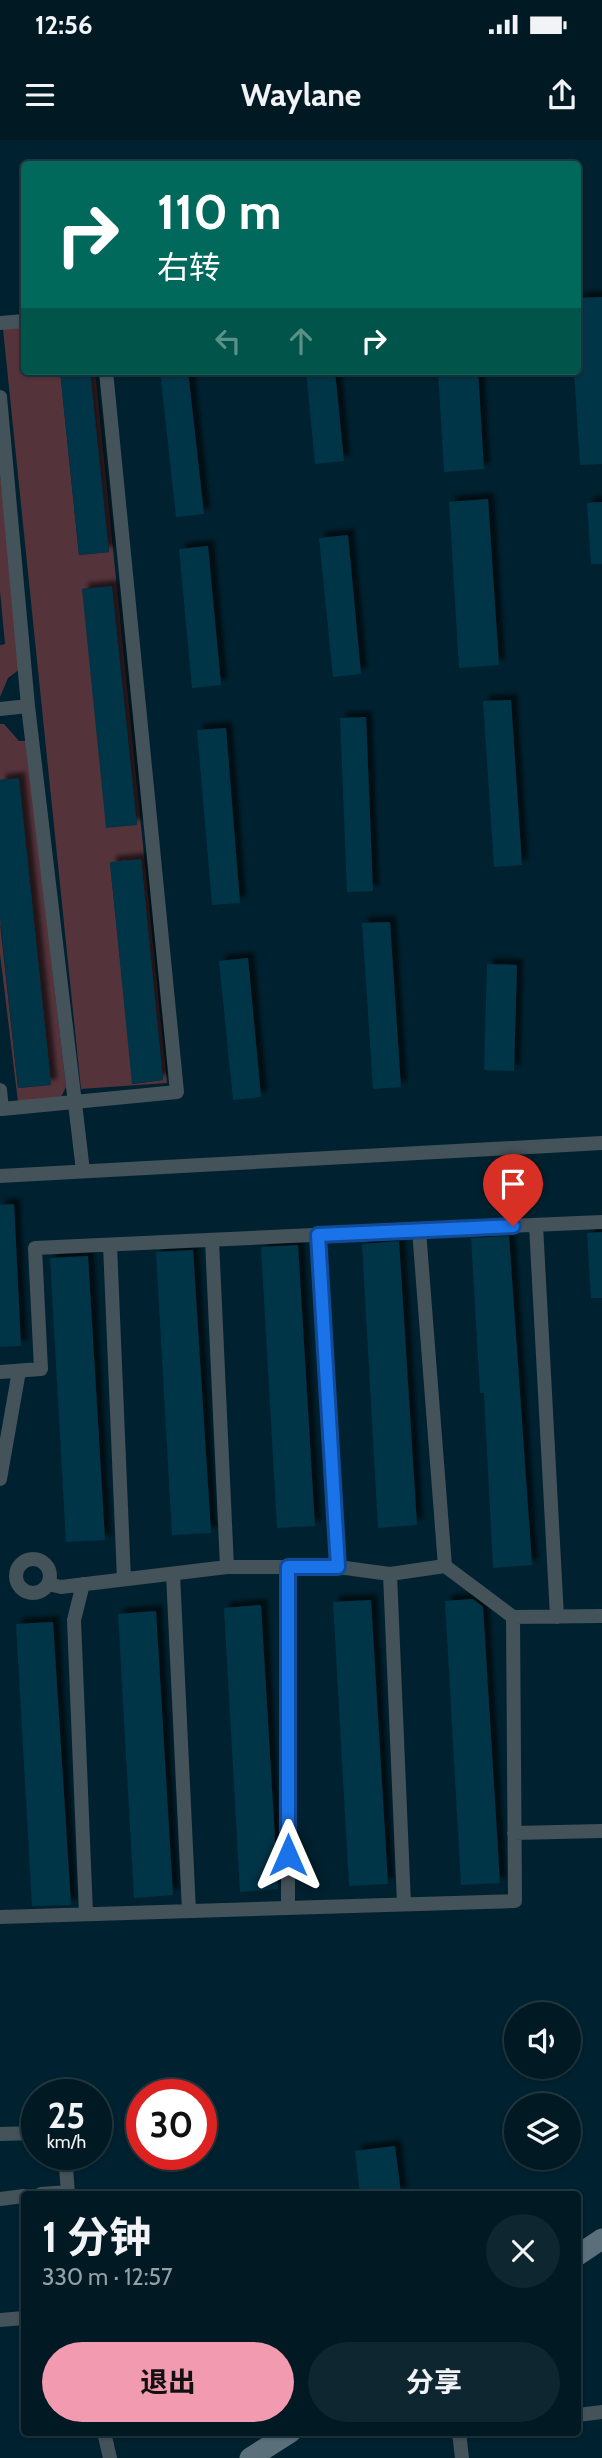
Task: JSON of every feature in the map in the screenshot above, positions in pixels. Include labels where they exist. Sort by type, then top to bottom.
[{"type":"main road","points":[[581,2253],[602,2239]]},
{"type":"main road","points":[[250,2458],[285,2436]]},
{"type":"street","points":[[0,323],[21,321]]},
{"type":"street","points":[[0,1090],[2,1109],[177,1092],[106,375]]},
{"type":"street","points":[[0,397],[28,706],[83,1171]]},
{"type":"street","points":[[0,709],[28,706]]},
{"type":"street","points":[[0,1176],[602,1143]]},
{"type":"street","points":[[0,1372],[41,1368],[36,1248],[602,1222]]},
{"type":"street","points":[[536,1225],[557,1617]]},
{"type":"street","points":[[419,1230],[445,1566]]},
{"type":"street","points":[[318,1235],[338,1567]]},
{"type":"street","points":[[212,1240],[227,1567]]},
{"type":"street","points":[[110,1245],[124,1579]]},
{"type":"street","points":[[0,1479],[19,1371]]},
{"type":"street","points":[[27,1560],[39,1560],[50,1572],[48,1584],[41,1592],[30,1594],[20,1588],[16,1578],[18,1567],[27,1560]]},
{"type":"street","points":[[48,1584],[61,1587],[227,1567],[338,1567],[390,1574],[445,1566],[513,1617],[602,1616]]},
{"type":"street","points":[[288,1567],[288,1908]]},
{"type":"street","points":[[0,1574],[16,1578]]},
{"type":"street","points":[[173,1574],[189,1911]]},
{"type":"street","points":[[390,1574],[404,1904]]},
{"type":"street","points":[[83,1584],[74,1620],[86,1914]]},
{"type":"street","points":[[0,1917],[515,1901],[513,1617]]},
{"type":"street","points":[[514,1833],[602,1831]]},
{"type":"street","points":[[0,2134],[21,2133]]},
{"type":"street","points":[[66,2170],[68,2191]]},
{"type":"street","points":[[0,2199],[21,2196]]},
{"type":"street","points":[[0,2320],[21,2318]]},
{"type":"street","points":[[581,2415],[602,2412]]},
{"type":"street","points":[[105,2436],[110,2458]]},
{"type":"street","points":[[459,2436],[462,2458]]},
{"type":"shaded area","points":[[21,327],[21,375],[60,375],[79,555],[109,552],[90,375],[95,375],[167,1083],[81,1089],[3,329]],"holes":[[[112,586],[137,825],[82,589]],[[140,859],[163,1080],[133,1084],[110,863]]]},
{"type":"shaded area","points":[[0,473],[20,669],[8,678],[0,697],[0,645],[5,644],[0,591]]},
{"type":"shaded area","points":[[0,724],[4,724],[19,741],[26,741],[66,1087],[60,1099],[18,1102],[0,954],[0,923],[0,900],[31,896],[19,778],[0,780]],"holes":[[[0,923],[50,1085],[18,1088]]]},
{"type":"building","points":[[602,297],[602,464],[580,465],[574,375],[581,375],[581,298]]},
{"type":"building","points":[[60,375],[90,375],[109,552],[79,555]]},
{"type":"building","points":[[160,375],[188,375],[204,514],[176,517]]},
{"type":"building","points":[[306,375],[335,375],[344,461],[315,464]]},
{"type":"building","points":[[438,375],[478,375],[484,469],[444,472]]},
{"type":"building","points":[[488,499],[499,665],[459,668],[449,502]]},
{"type":"building","points":[[602,502],[602,564],[591,564],[587,503]]},
{"type":"building","points":[[348,535],[361,674],[333,677],[319,538]]},
{"type":"building","points":[[208,546],[221,685],[192,688],[179,549]]},
{"type":"building","points":[[112,586],[137,825],[106,828],[82,589]]},
{"type":"building","points":[[511,700],[522,865],[494,867],[483,701]]},
{"type":"building","points":[[366,717],[373,891],[347,892],[340,718]]},
{"type":"building","points":[[226,728],[240,903],[212,905],[197,730]]},
{"type":"building","points":[[19,778],[51,1085],[18,1088],[0,918],[0,780]]},
{"type":"building","points":[[141,859],[163,1080],[132,1084],[110,862]]},
{"type":"building","points":[[390,922],[401,1087],[373,1089],[362,923]]},
{"type":"building","points":[[248,958],[261,1097],[233,1100],[219,961]]},
{"type":"building","points":[[487,964],[517,965],[514,1071],[484,1070]]},
{"type":"building","points":[[14,1204],[21,1346],[0,1347],[0,1205]]},
{"type":"building","points":[[602,1232],[602,1298],[591,1298],[587,1233]]},
{"type":"building","points":[[509,1236],[532,1565],[493,1568],[484,1393],[480,1393],[471,1238]]},
{"type":"building","points":[[399,1241],[417,1525],[378,1528],[362,1244]]},
{"type":"building","points":[[298,1245],[315,1526],[277,1528],[261,1247]]},
{"type":"building","points":[[193,1250],[211,1533],[172,1535],[156,1252]]},
{"type":"building","points":[[88,1256],[105,1540],[66,1542],[50,1258]]},
{"type":"building","points":[[473,1599],[483,1607],[500,1883],[461,1885],[445,1601]]},
{"type":"building","points":[[371,1600],[388,1884],[349,1886],[333,1602]]},
{"type":"building","points":[[261,1605],[278,1889],[240,1892],[224,1608]]},
{"type":"building","points":[[156,1611],[173,1895],[134,1898],[118,1614]]},
{"type":"building","points":[[53,1622],[71,1905],[32,1906],[16,1624]]},
{"type":"building","points":[[395,2146],[401,2191],[360,2191],[355,2151]]},
{"type":"route","points":[[288,1855],[288,1567],[338,1567],[318,1235],[513,1226]]}]
